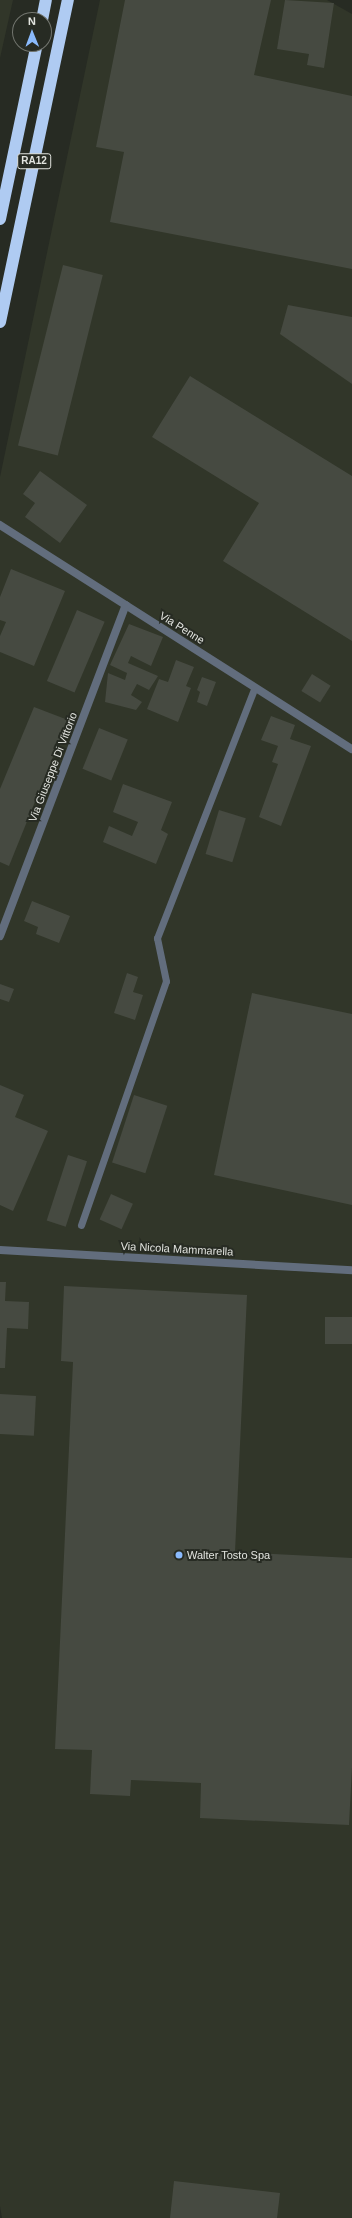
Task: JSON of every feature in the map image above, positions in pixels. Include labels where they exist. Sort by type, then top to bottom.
[{"type":"highway","points":[[44,12],[46,0]]},
{"type":"highway","name":"RA12","points":[[0,322],[68,0]]},
{"type":"highway","name":"RA12","points":[[0,219],[35,52]]},
{"type":"street","name":"Via Penne","points":[[0,525],[352,749]]},
{"type":"street","name":"Via Giuseppe Di Vittorio","points":[[0,936],[126,605]]},
{"type":"street","name":"Via Nicola Mammarella","points":[[0,1250],[352,1270]]},
{"type":"lane","points":[[81,1225],[166,981],[157,938],[255,687]]},
{"type":"shaded area","points":[[0,0],[13,0],[0,58]]},
{"type":"shaded area","points":[[100,0],[327,0],[352,14],[352,2218],[2,2218],[0,2206],[0,477]]},
{"type":"building","points":[[125,0],[271,0],[254,75],[352,96],[352,269],[110,222],[124,152],[96,147]]},
{"type":"building","points":[[285,0],[334,3],[324,68],[307,65],[309,54],[277,49]]},
{"type":"building","points":[[63,265],[103,275],[58,455],[18,445]]},
{"type":"building","points":[[288,305],[352,317],[352,384],[280,334]]},
{"type":"building","points":[[190,376],[352,476],[352,641],[223,561],[259,503],[152,437]]},
{"type":"building","points":[[40,471],[87,505],[60,543],[25,517],[35,503],[23,494]]},
{"type":"building","points":[[11,569],[65,591],[34,666],[0,652],[0,636],[6,622],[0,620],[0,597]]},
{"type":"building","points":[[77,610],[105,622],[75,693],[47,681]]},
{"type":"building","points":[[129,624],[163,637],[151,666],[131,656],[128,663],[158,676],[149,690],[137,684],[131,695],[142,702],[136,710],[105,702],[108,673],[125,680],[127,673],[110,665]]},
{"type":"building","points":[[176,660],[194,667],[186,686],[191,688],[178,722],[147,709],[159,679],[168,682]]},
{"type":"building","points":[[312,674],[331,686],[320,703],[301,691]]},
{"type":"building","points":[[202,677],[216,682],[207,706],[197,702],[200,692],[197,690]]},
{"type":"building","points":[[34,707],[68,720],[9,866],[0,862],[0,789]]},
{"type":"building","points":[[271,716],[295,725],[290,739],[311,746],[281,826],[259,817],[278,764],[272,762],[278,746],[261,740]]},
{"type":"building","points":[[99,728],[128,740],[111,780],[83,769]]},
{"type":"building","points":[[123,784],[172,802],[161,830],[168,834],[156,864],[103,842],[109,826],[132,836],[138,822],[113,812]]},
{"type":"building","points":[[219,810],[246,818],[232,862],[206,854]]},
{"type":"building","points":[[32,901],[70,916],[59,943],[36,934],[38,927],[24,921]]},
{"type":"building","points":[[127,973],[138,977],[133,992],[143,995],[135,1020],[114,1013]]},
{"type":"building","points":[[0,984],[14,989],[9,1002],[0,999]]},
{"type":"building","points":[[252,993],[352,1014],[352,1205],[214,1175]]},
{"type":"building","points":[[0,1085],[24,1095],[15,1117],[48,1131],[13,1211],[0,1205]]},
{"type":"building","points":[[134,1095],[167,1106],[145,1173],[112,1163]]},
{"type":"building","points":[[68,1155],[87,1161],[66,1227],[47,1221]]},
{"type":"building","points":[[111,1194],[133,1204],[122,1229],[100,1220]]},
{"type":"building","points":[[0,1282],[6,1282],[5,1301],[29,1302],[28,1329],[7,1328],[5,1368],[0,1368]]},
{"type":"building","name":"Walter Tosto Spa","points":[[64,1286],[247,1295],[235,1552],[352,1558],[352,1767],[349,1825],[200,1818],[201,1783],[131,1780],[130,1796],[90,1794],[92,1750],[55,1749],[73,1362],[61,1361]]},
{"type":"building","points":[[325,1317],[352,1317],[352,1344],[325,1344]]},
{"type":"building","points":[[0,1394],[36,1396],[34,1436],[0,1434]]},
{"type":"building","points":[[174,2181],[280,2193],[277,2218],[170,2218]]},
{"type":"place","name":"Walter Tosto Spa","points":[[179,1555]]}]
